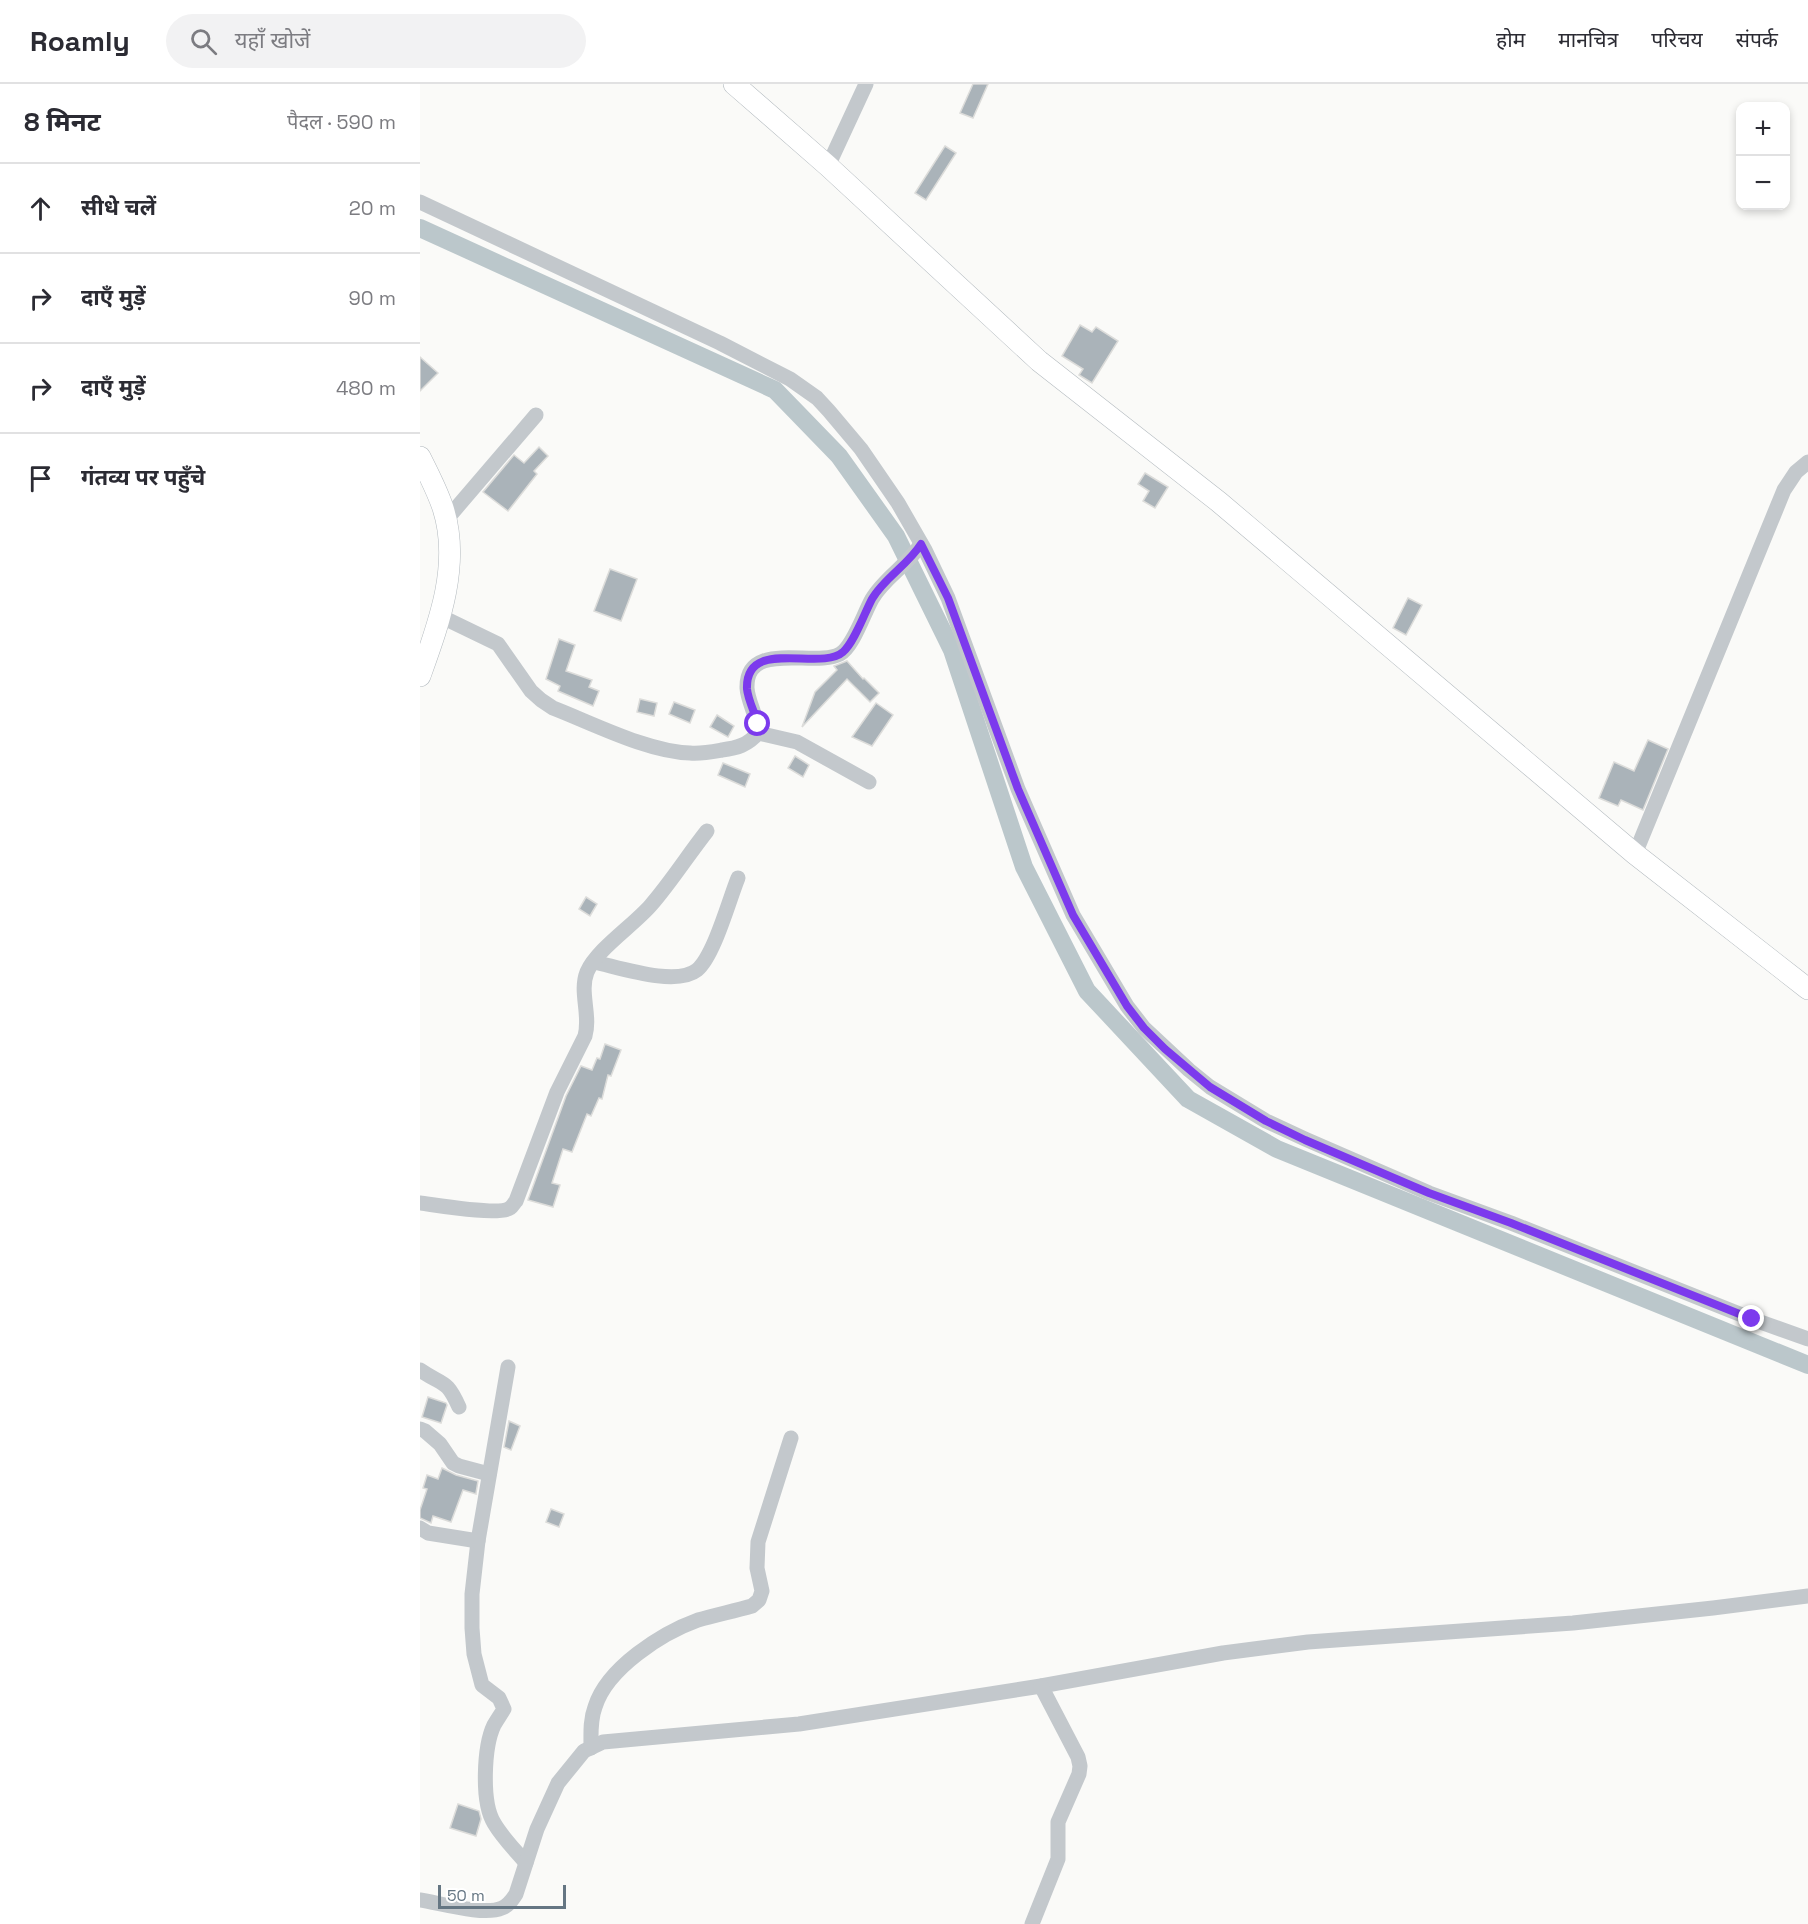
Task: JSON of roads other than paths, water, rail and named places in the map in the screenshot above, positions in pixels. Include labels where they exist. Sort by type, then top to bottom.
[{"type":"street","points":[[734,84],[828,166],[1040,362],[1219,502],[1635,854],[1808,988]]},
{"type":"street","points":[[828,166],[866,84]]},
{"type":"street","points":[[420,202],[720,343],[818,398],[861,449],[898,503],[919,548],[948,598],[1018,789],[1073,915],[1127,1006],[1144,1028],[1210,1087],[1266,1121],[1305,1140],[1429,1193],[1808,1339]]},
{"type":"street","points":[[446,520],[536,415]]},
{"type":"street","points":[[420,457],[437,491],[446,520],[449,549],[449,576],[440,616],[420,676]]},
{"type":"street","points":[[1635,854],[1784,490],[1796,472],[1808,462]]},
{"type":"street","points":[[440,616],[498,644],[531,691],[553,708],[648,744],[688,753],[707,753],[742,746],[758,733],[758,724],[747,689],[754,667],[763,661],[778,658],[829,657],[842,653],[874,596],[919,548]]},
{"type":"street","points":[[758,733],[797,742],[869,782]]},
{"type":"street","points":[[420,1203],[488,1211],[510,1208],[516,1201],[557,1092],[585,1036],[588,1018],[585,982],[587,972],[594,962],[653,903],[707,831]]},
{"type":"street","points":[[594,962],[661,977],[674,977],[696,971],[711,949],[738,878]]},
{"type":"street","points":[[508,1367],[478,1541],[472,1594],[472,1628],[474,1654],[482,1684],[500,1698],[504,1709],[493,1727],[485,1782],[489,1812],[494,1823],[526,1863]]},
{"type":"street","points":[[420,1370],[447,1386],[452,1391],[459,1407]]},
{"type":"street","points":[[420,1429],[441,1444],[453,1463],[459,1467],[489,1474]]},
{"type":"street","points":[[591,1748],[594,1707],[601,1692],[625,1664],[669,1634],[698,1621],[752,1606],[759,1600],[762,1591],[757,1568],[758,1542],[791,1438]]},
{"type":"street","points":[[420,1528],[428,1533],[478,1541]]},
{"type":"street","points":[[420,1900],[483,1911],[503,1908],[511,1902],[516,1894],[537,1829],[558,1783],[584,1751],[603,1742],[799,1724],[1041,1686],[1223,1653],[1308,1642],[1573,1623],[1808,1596]]},
{"type":"street","points":[[1032,1924],[1058,1858],[1058,1822],[1079,1774],[1080,1766],[1078,1757],[1041,1686]]},
{"type":"waterway","points":[[420,228],[775,390],[839,456],[896,536],[952,650],[1024,867],[1087,991],[1188,1099],[1277,1149],[1808,1365]]}]
